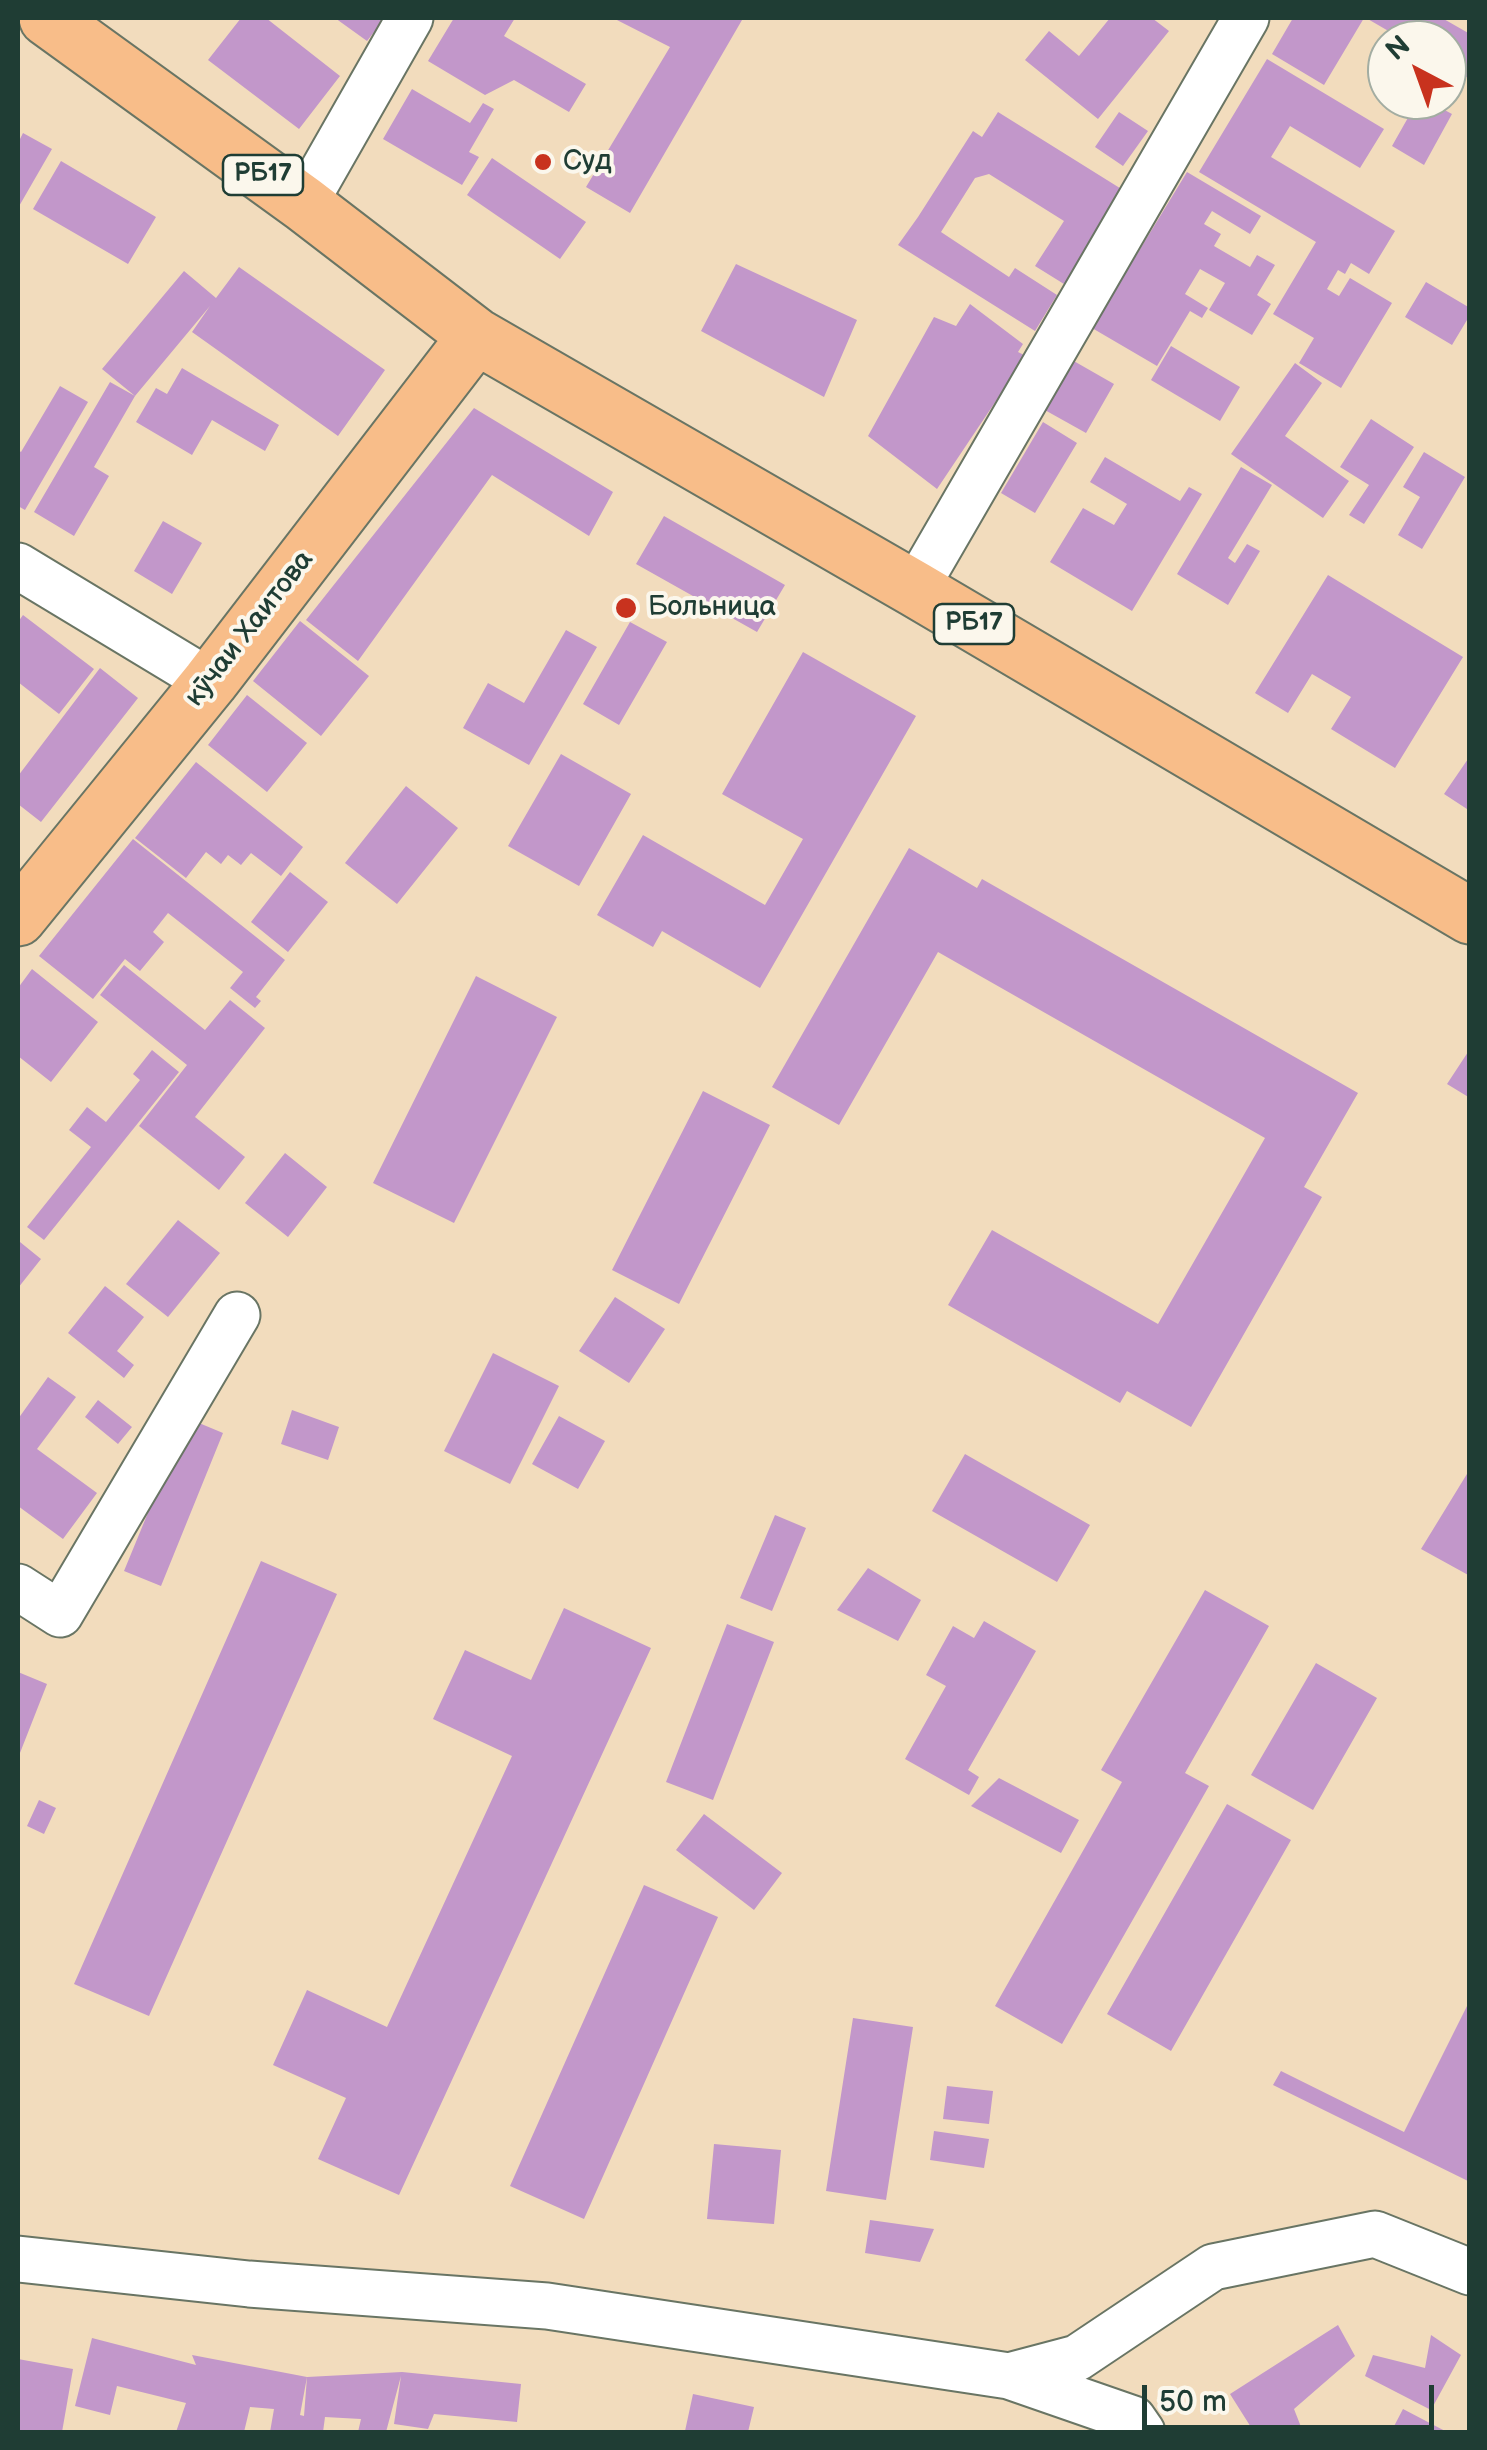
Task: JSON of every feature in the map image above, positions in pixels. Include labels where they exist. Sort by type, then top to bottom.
[{"type":"main road","name":"РБ17","points":[[47,18],[304,204],[476,336],[1470,916]]},
{"type":"main road","name":"кӯчаи Хаитова","points":[[18,918],[210,682],[476,336]]},
{"type":"street","points":[[304,204],[410,18]]},
{"type":"street","points":[[915,589],[1246,18]]},
{"type":"street","points":[[18,566],[210,682]]},
{"type":"street","points":[[18,1587],[60,1614],[237,1316]]},
{"type":"street","points":[[1009,2376],[1076,2358],[1213,2267],[1375,2234],[1470,2272]]},
{"type":"street","points":[[18,2259],[249,2284],[547,2306],[1009,2376],[1132,2419],[1142,2432]]},
{"type":"building","points":[[241,18],[266,18],[340,76],[299,129],[208,60]]},
{"type":"building","points":[[335,18],[385,18],[367,41]]},
{"type":"building","points":[[454,18],[515,18],[504,36],[586,84],[569,112],[514,80],[485,95],[428,61]]},
{"type":"building","points":[[613,18],[742,20],[630,213],[586,187],[670,47]]},
{"type":"building","points":[[1110,18],[1152,18],[1169,31],[1098,119],[1025,60],[1049,31],[1079,56]]},
{"type":"building","points":[[1293,18],[1364,18],[1324,85],[1272,54]]},
{"type":"building","points":[[1366,18],[1446,20],[1369,20]]},
{"type":"building","points":[[1467,32],[1470,34],[1470,79],[1467,77]]},
{"type":"building","points":[[1267,59],[1384,129],[1360,168],[1290,126],[1271,157],[1395,231],[1369,274],[1351,263],[1345,274],[1338,270],[1327,289],[1339,296],[1350,278],[1392,303],[1341,388],[1299,363],[1314,338],[1273,314],[1316,242],[1199,172]]},
{"type":"building","points":[[412,89],[470,123],[483,103],[494,109],[469,152],[479,157],[462,185],[383,139]]},
{"type":"building","points":[[998,112],[1131,195],[1072,289],[1035,266],[1064,221],[989,174],[975,178],[941,232],[1009,277],[1015,268],[1057,295],[1035,331],[898,245],[973,131],[982,137]]},
{"type":"building","points":[[1119,112],[1148,131],[1123,166],[1095,147]]},
{"type":"building","points":[[1407,120],[1449,120],[1424,165],[1392,146]]},
{"type":"building","points":[[23,133],[52,149],[18,208],[18,143]]},
{"type":"building","points":[[492,158],[586,222],[560,259],[467,195]]},
{"type":"building","points":[[61,161],[156,217],[128,264],[33,209]]},
{"type":"building","points":[[1187,172],[1261,216],[1250,234],[1212,211],[1204,224],[1221,234],[1214,246],[1250,267],[1257,255],[1275,265],[1257,295],[1271,304],[1252,335],[1209,310],[1225,283],[1200,269],[1185,294],[1208,308],[1202,318],[1190,311],[1157,366],[1092,328]]},
{"type":"building","points":[[736,264],[857,320],[824,397],[701,331]]},
{"type":"building","points":[[239,267],[385,370],[338,436],[192,332],[210,306],[135,396],[102,369],[184,271],[216,298]]},
{"type":"building","points":[[1426,282],[1470,308],[1470,315],[1452,345],[1405,317]]},
{"type":"building","points":[[970,304],[1023,344],[1018,352],[1026,356],[937,489],[868,436],[934,317],[956,326]]},
{"type":"building","points":[[1171,346],[1240,387],[1220,421],[1151,380]]},
{"type":"building","points":[[1072,360],[1114,384],[1086,433],[1043,409]]},
{"type":"building","points":[[1295,363],[1322,383],[1285,436],[1349,481],[1323,518],[1231,454]]},
{"type":"building","points":[[182,368],[279,425],[265,451],[212,420],[192,455],[136,422],[156,388],[167,394]]},
{"type":"building","points":[[110,382],[135,396],[94,467],[109,476],[74,536],[34,512]]},
{"type":"building","points":[[60,386],[88,402],[25,510],[18,506],[18,450],[21,452]]},
{"type":"building","points":[[474,408],[613,492],[589,536],[492,475],[358,661],[306,620]]},
{"type":"building","points":[[1371,419],[1414,447],[1364,524],[1349,515],[1369,485],[1340,467]]},
{"type":"building","points":[[1043,422],[1077,443],[1035,513],[1001,493]]},
{"type":"building","points":[[1424,452],[1465,477],[1422,549],[1398,535],[1420,497],[1403,487]]},
{"type":"building","points":[[1105,457],[1180,501],[1189,487],[1202,494],[1132,611],[1050,562],[1083,508],[1114,525],[1127,504],[1090,482]]},
{"type":"building","points":[[1241,467],[1272,485],[1228,558],[1235,563],[1247,544],[1260,551],[1228,605],[1177,574]]},
{"type":"building","points":[[664,516],[785,585],[757,632],[636,564]]},
{"type":"building","points":[[163,521],[202,543],[172,594],[134,571]]},
{"type":"building","points":[[1328,575],[1463,657],[1395,768],[1331,729],[1351,697],[1312,674],[1288,713],[1255,693]]},
{"type":"building","points":[[23,615],[94,669],[59,714],[18,682],[18,622]]},
{"type":"building","points":[[300,621],[369,676],[321,736],[253,681]]},
{"type":"building","points":[[630,622],[667,642],[619,725],[583,704]]},
{"type":"building","points":[[566,630],[597,647],[529,765],[463,728],[488,683],[524,703]]},
{"type":"building","points":[[803,652],[916,716],[760,988],[662,931],[653,947],[597,915],[643,835],[765,905],[803,839],[722,794]]},
{"type":"building","points":[[100,668],[138,698],[41,822],[18,804],[18,776]]},
{"type":"building","points":[[247,695],[307,743],[267,792],[208,745]]},
{"type":"building","points":[[561,754],[631,794],[579,886],[508,846]]},
{"type":"building","points":[[1470,756],[1470,805],[1467,809],[1444,794]]},
{"type":"building","points":[[196,762],[303,847],[281,876],[251,853],[241,865],[228,855],[221,864],[206,852],[186,878],[135,838]]},
{"type":"building","points":[[406,786],[458,828],[397,904],[345,863]]},
{"type":"building","points":[[133,839],[285,960],[256,997],[261,1001],[255,1008],[230,988],[243,972],[168,913],[153,932],[164,942],[140,971],[125,959],[93,999],[39,956]]},
{"type":"building","points":[[909,848],[977,888],[982,879],[1358,1093],[1304,1187],[1322,1197],[1191,1427],[1127,1391],[1120,1403],[948,1305],[992,1230],[1158,1324],[1265,1138],[938,952],[839,1125],[772,1087]]},
{"type":"building","points":[[290,872],[328,902],[288,952],[251,922]]},
{"type":"building","points":[[124,965],[205,1030],[230,1000],[265,1028],[195,1117],[245,1157],[219,1190],[139,1126],[187,1065],[100,995]]},
{"type":"building","points":[[32,969],[98,1022],[51,1082],[18,1056],[18,988]]},
{"type":"building","points":[[476,976],[557,1017],[454,1223],[373,1183]]},
{"type":"building","points":[[1470,1049],[1470,1098],[1447,1084]]},
{"type":"building","points":[[152,1050],[179,1072],[44,1240],[27,1227],[91,1147],[69,1130],[87,1107],[106,1122],[140,1080],[133,1074]]},
{"type":"building","points":[[703,1091],[770,1125],[679,1304],[612,1270]]},
{"type":"building","points":[[285,1153],[327,1187],[288,1237],[245,1203]]},
{"type":"building","points":[[178,1220],[220,1253],[168,1317],[126,1284]]},
{"type":"building","points":[[18,1244],[41,1259],[18,1288]]},
{"type":"building","points":[[105,1286],[144,1317],[117,1351],[134,1365],[124,1378],[68,1333]]},
{"type":"building","points":[[615,1297],[665,1329],[629,1383],[579,1351]]},
{"type":"building","points":[[493,1353],[559,1386],[510,1484],[444,1451]]},
{"type":"building","points":[[48,1377],[76,1397],[37,1449],[97,1493],[63,1539],[18,1506],[18,1419]]},
{"type":"building","points":[[98,1400],[132,1427],[118,1444],[85,1417]]},
{"type":"building","points":[[292,1410],[339,1427],[328,1460],[281,1444]]},
{"type":"building","points":[[559,1416],[605,1441],[578,1489],[532,1464]]},
{"type":"building","points":[[187,1418],[223,1433],[161,1586],[124,1571]]},
{"type":"building","points":[[965,1454],[1090,1525],[1057,1582],[932,1511]]},
{"type":"building","points":[[1470,1469],[1470,1576],[1421,1549]]},
{"type":"building","points":[[775,1515],[806,1528],[772,1611],[740,1598]]},
{"type":"building","points":[[261,1561],[337,1594],[149,2016],[74,1984]]},
{"type":"building","points":[[868,1568],[921,1600],[898,1641],[837,1610]]},
{"type":"building","points":[[1205,1590],[1269,1626],[1185,1773],[1209,1786],[1062,2044],[995,2006],[1122,1782],[1101,1770]]},
{"type":"building","points":[[564,1608],[651,1648],[399,2195],[318,2159],[346,2098],[273,2065],[307,1990],[387,2027],[512,1756],[433,1719],[465,1650],[531,1680]]},
{"type":"building","points":[[984,1621],[1036,1651],[968,1770],[979,1777],[969,1795],[905,1759],[946,1686],[926,1675],[953,1626],[974,1638]]},
{"type":"building","points":[[727,1624],[774,1642],[713,1800],[666,1782]]},
{"type":"building","points":[[1316,1663],[1377,1698],[1313,1810],[1251,1775]]},
{"type":"building","points":[[18,1672],[47,1684],[18,1758]]},
{"type":"building","points":[[999,1778],[1079,1820],[1061,1853],[971,1806]]},
{"type":"building","points":[[39,1800],[56,1808],[44,1834],[27,1826]]},
{"type":"building","points":[[1227,1804],[1291,1840],[1171,2051],[1107,2014]]},
{"type":"building","points":[[704,1814],[782,1873],[754,1910],[676,1850]]},
{"type":"building","points":[[644,1885],[718,1917],[584,2219],[510,2186]]},
{"type":"building","points":[[1470,2000],[1470,2182],[1273,2085],[1281,2071],[1404,2132]]},
{"type":"building","points":[[853,2018],[913,2027],[886,2200],[826,2191]]},
{"type":"building","points":[[947,2086],[993,2091],[989,2124],[943,2119]]},
{"type":"building","points":[[934,2131],[989,2139],[984,2168],[930,2160]]},
{"type":"building","points":[[714,2144],[781,2150],[774,2224],[707,2219]]},
{"type":"building","points":[[870,2220],[934,2229],[920,2262],[865,2253]]},
{"type":"building","points":[[1338,2325],[1355,2356],[1294,2409],[1303,2432],[1254,2432],[1230,2394]]},
{"type":"building","points":[[1431,2335],[1461,2355],[1431,2410],[1365,2376],[1373,2355],[1425,2368]]},
{"type":"building","points":[[92,2338],[196,2365],[192,2355],[307,2377],[402,2372],[521,2384],[517,2422],[434,2414],[428,2429],[394,2424],[401,2376],[386,2432],[358,2432],[361,2419],[325,2417],[323,2432],[270,2432],[274,2409],[250,2407],[244,2432],[176,2432],[186,2403],[117,2386],[110,2415],[75,2406]],"holes":[[[307,2377],[304,2416],[300,2415]]]},
{"type":"building","points":[[18,2359],[73,2369],[62,2432],[18,2432]]},
{"type":"building","points":[[693,2394],[754,2407],[748,2432],[685,2431]]},
{"type":"building","points":[[1403,2409],[1447,2432],[1391,2432]]},
{"type":"place","name":"Суд","points":[[543,162]]},
{"type":"place","name":"Больница","points":[[626,608]]}]
